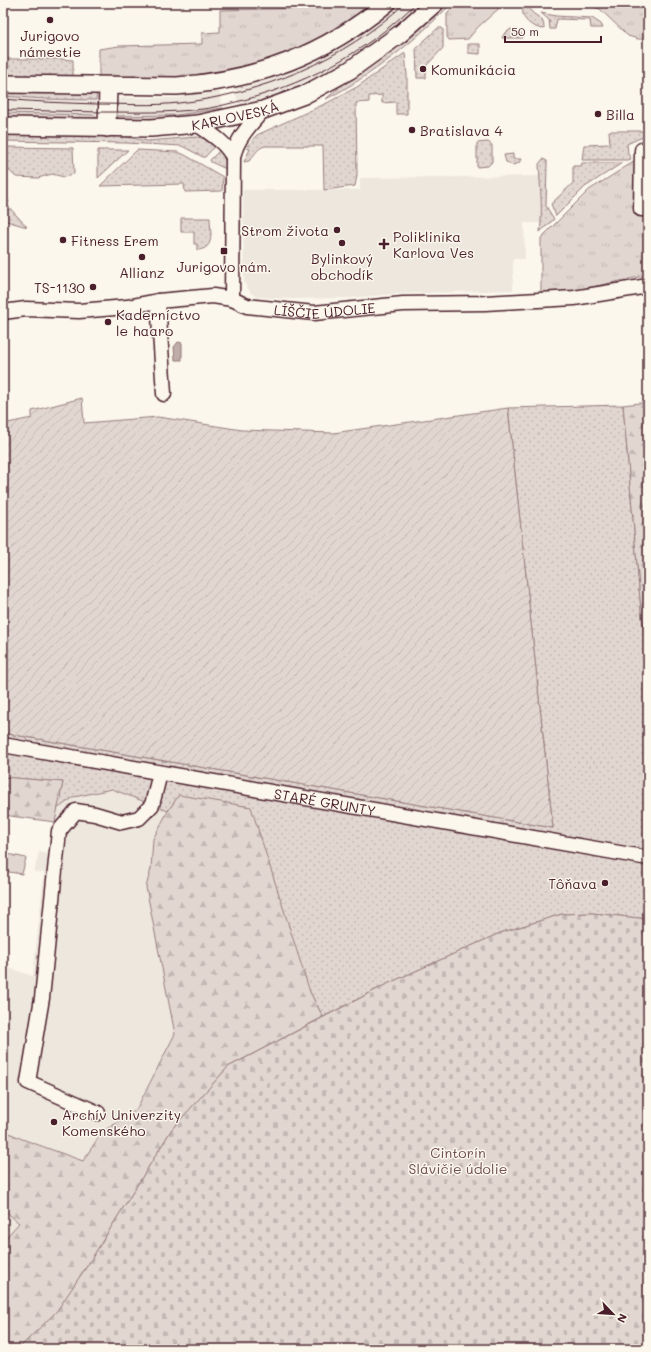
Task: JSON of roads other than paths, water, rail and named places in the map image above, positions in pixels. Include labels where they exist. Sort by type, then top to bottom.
[{"type":"main road","points":[[3,84],[177,86],[199,85],[257,73],[286,64],[332,42],[355,28],[388,3]]},
{"type":"main road","name":"KARLOVESKÁ","points":[[3,126],[151,128],[197,124],[263,110],[304,95],[345,73],[400,34],[435,3]]},
{"type":"main road","points":[[107,128],[108,86]]},
{"type":"street","points":[[232,299],[236,165],[234,151],[242,135],[263,110]]},
{"type":"street","points":[[197,124],[222,142],[230,151],[236,165]]},
{"type":"street","points":[[645,149],[641,209],[648,209]]},
{"type":"street","name":"LÍŠČIE ÚDOLIE","points":[[3,312],[26,309],[79,311],[213,296],[232,299],[247,306],[314,313],[403,304],[485,303],[574,298],[648,286]]},
{"type":"street","points":[[158,301],[164,394]]},
{"type":"street","name":"STARÉ GRUNTY","points":[[3,745],[648,858]]},
{"type":"street","points":[[98,1113],[28,1082],[42,998],[59,831],[76,811],[95,814],[122,822],[139,818],[152,805],[160,773]]},
{"type":"tram line","points":[[3,99],[38,102],[138,105],[179,103],[241,92],[300,71],[329,57],[356,41],[405,3]]},
{"type":"tram line","points":[[3,110],[165,112],[207,109],[232,103],[283,88],[331,66],[376,37],[397,21],[416,3]]},
{"type":"place","name":"Jurigovo námestie","points":[[50,20]]},
{"type":"place","name":"Komunikácia","points":[[423,69]]},
{"type":"place","name":"Billa","points":[[598,114]]},
{"type":"place","name":"Bratislava 4","points":[[412,130]]},
{"type":"place","name":"Strom života","points":[[337,230]]},
{"type":"place","name":"Fitness Erem","points":[[63,240]]},
{"type":"place","name":"Bylinkový obchodík","points":[[342,243]]},
{"type":"place","name":"Poliklinika Karlova Ves","points":[[384,244]]},
{"type":"place","name":"Jurigovo nám.","points":[[224,251]]},
{"type":"place","name":"Allianz","points":[[142,257]]},
{"type":"place","name":"TS-1130","points":[[93,287]]},
{"type":"place","name":"Kaderníctvo le haaro","points":[[108,322]]},
{"type":"place","name":"Tôňava","points":[[605,883]]},
{"type":"place","name":"Archív Univerzity Komenského","points":[[54,1122]]},
{"type":"park label","name":"Cintorín Slávičie údolie","points":[[458,1160]]}]
